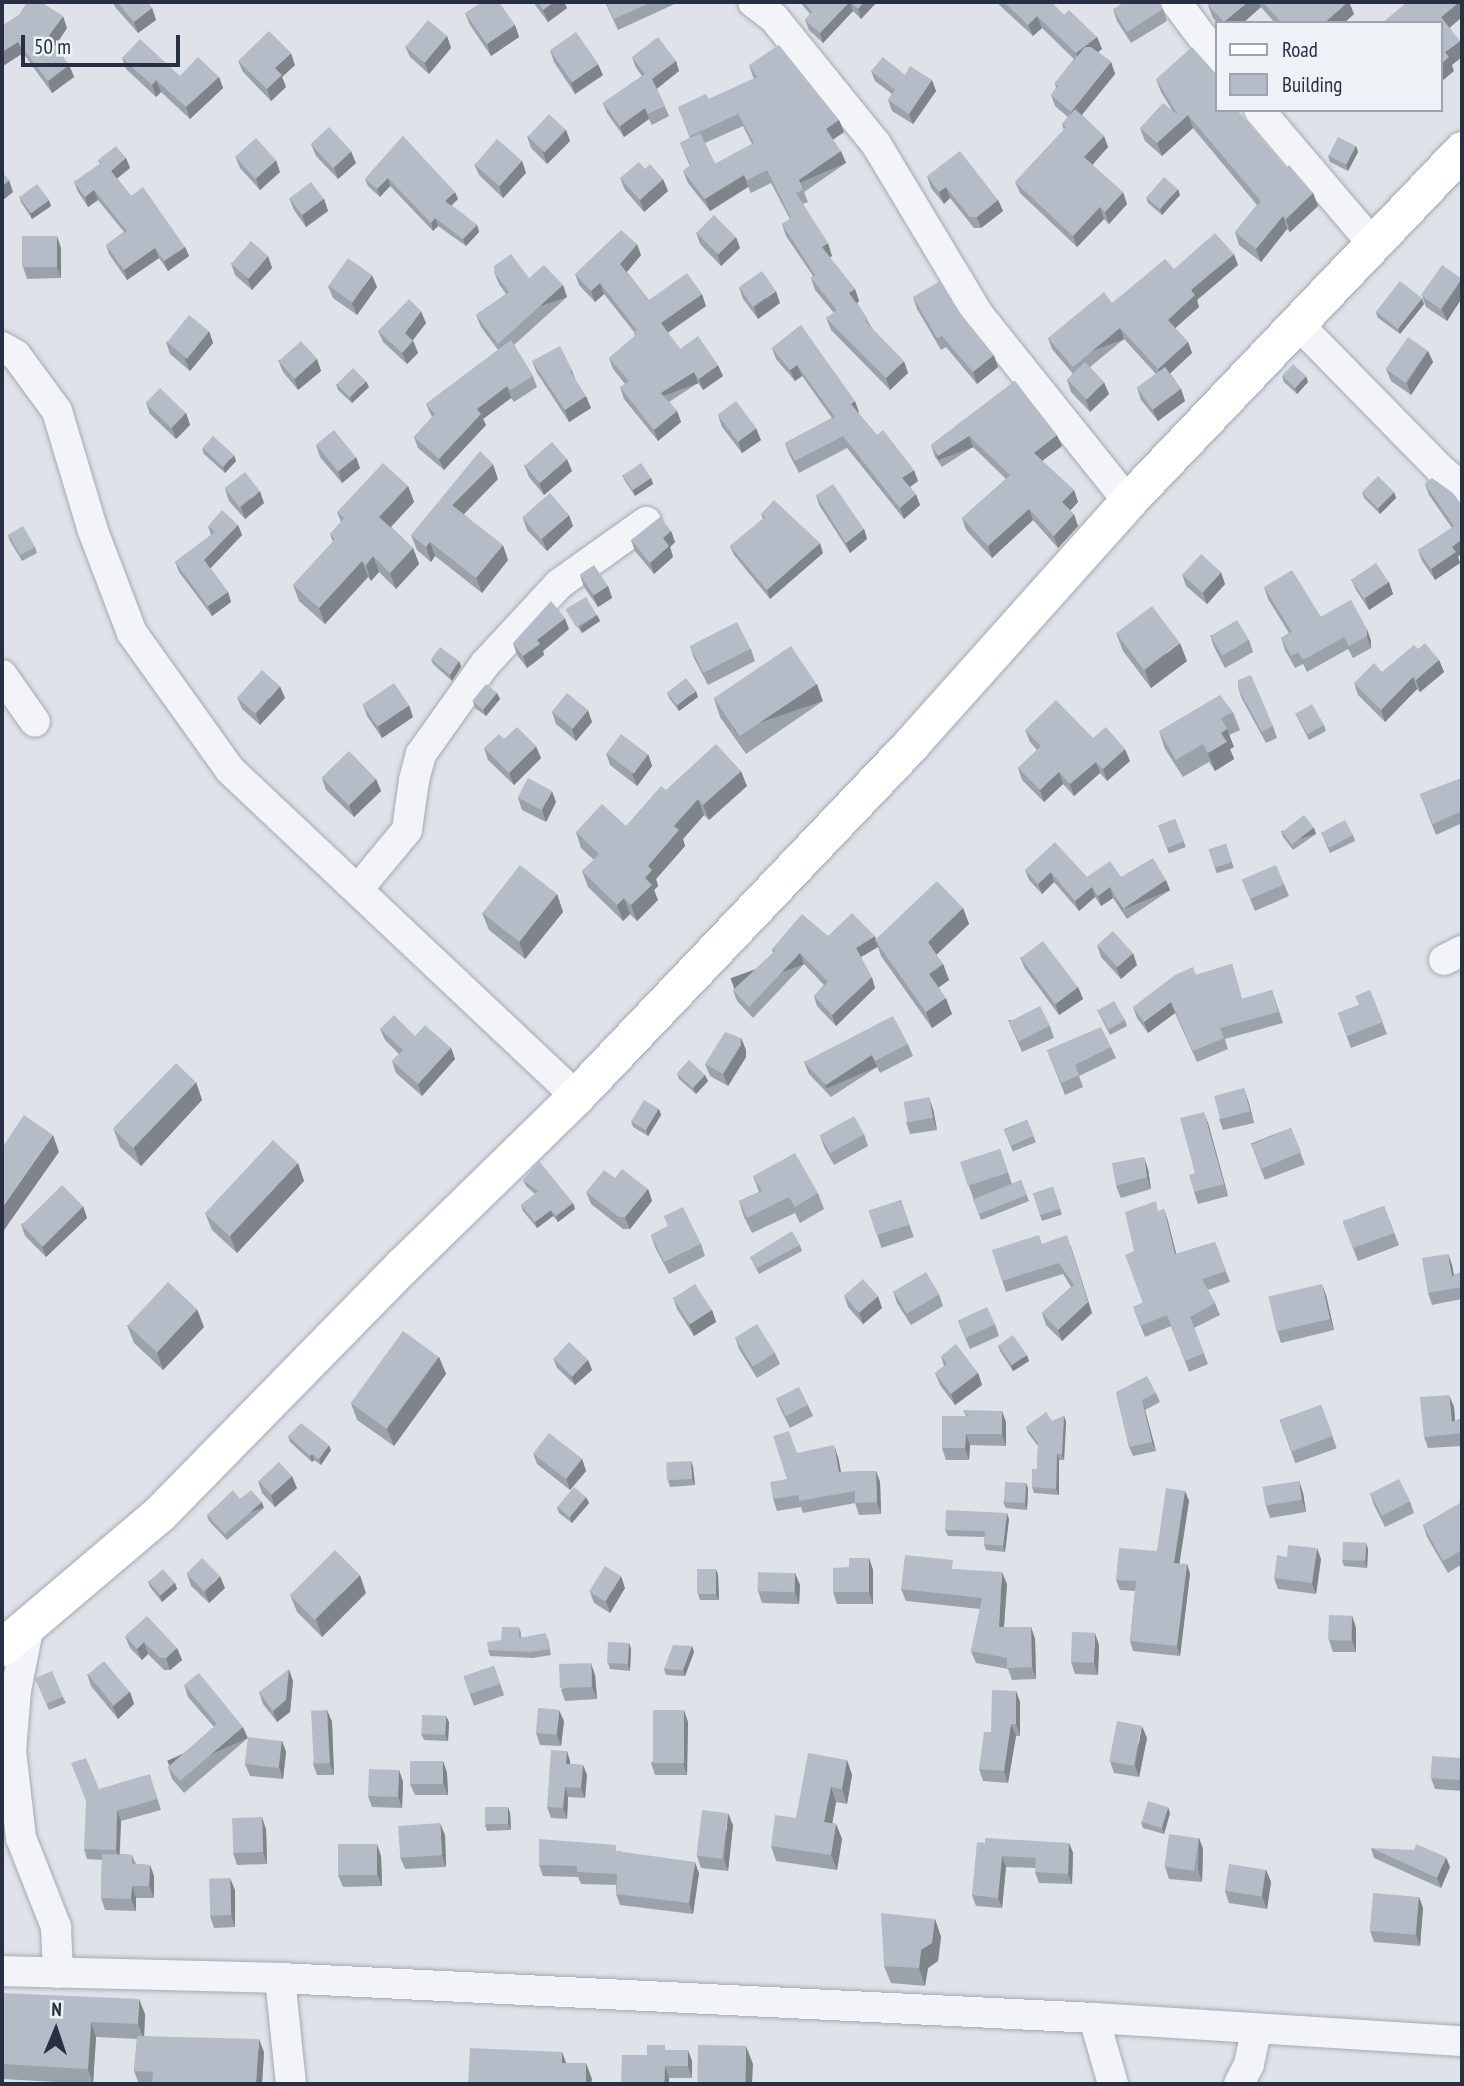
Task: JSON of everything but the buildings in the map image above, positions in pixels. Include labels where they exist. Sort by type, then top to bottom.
[{"type":"main road","points":[[15,1636],[159,1514],[403,1265],[576,1096],[911,744],[1128,500],[1462,150]]},
{"type":"street","points":[[753,2],[774,18],[876,144],[978,314],[1128,500]]},
{"type":"street","points":[[1176,2],[1216,56]]},
{"type":"street","points":[[1261,112],[1374,245]]},
{"type":"street","points":[[1296,322],[1442,471],[1462,486]]},
{"type":"street","points":[[2,347],[16,355],[57,411],[93,531],[132,633],[230,770],[359,888],[576,1096]]},
{"type":"street","points":[[359,888],[407,830],[421,754],[485,664],[559,584],[646,522]]},
{"type":"street","points":[[2,675],[35,722]]},
{"type":"street","points":[[15,1636],[16,1690],[11,1751],[21,1838],[56,1927],[58,1973]]},
{"type":"street","points":[[2,1971],[281,1978],[1094,2018],[1462,2041]]},
{"type":"street","points":[[281,1978],[291,2084]]},
{"type":"street","points":[[1094,2018],[1113,2084]]},
{"type":"street","points":[[1240,2084],[1249,2064],[1256,2030]]}]
